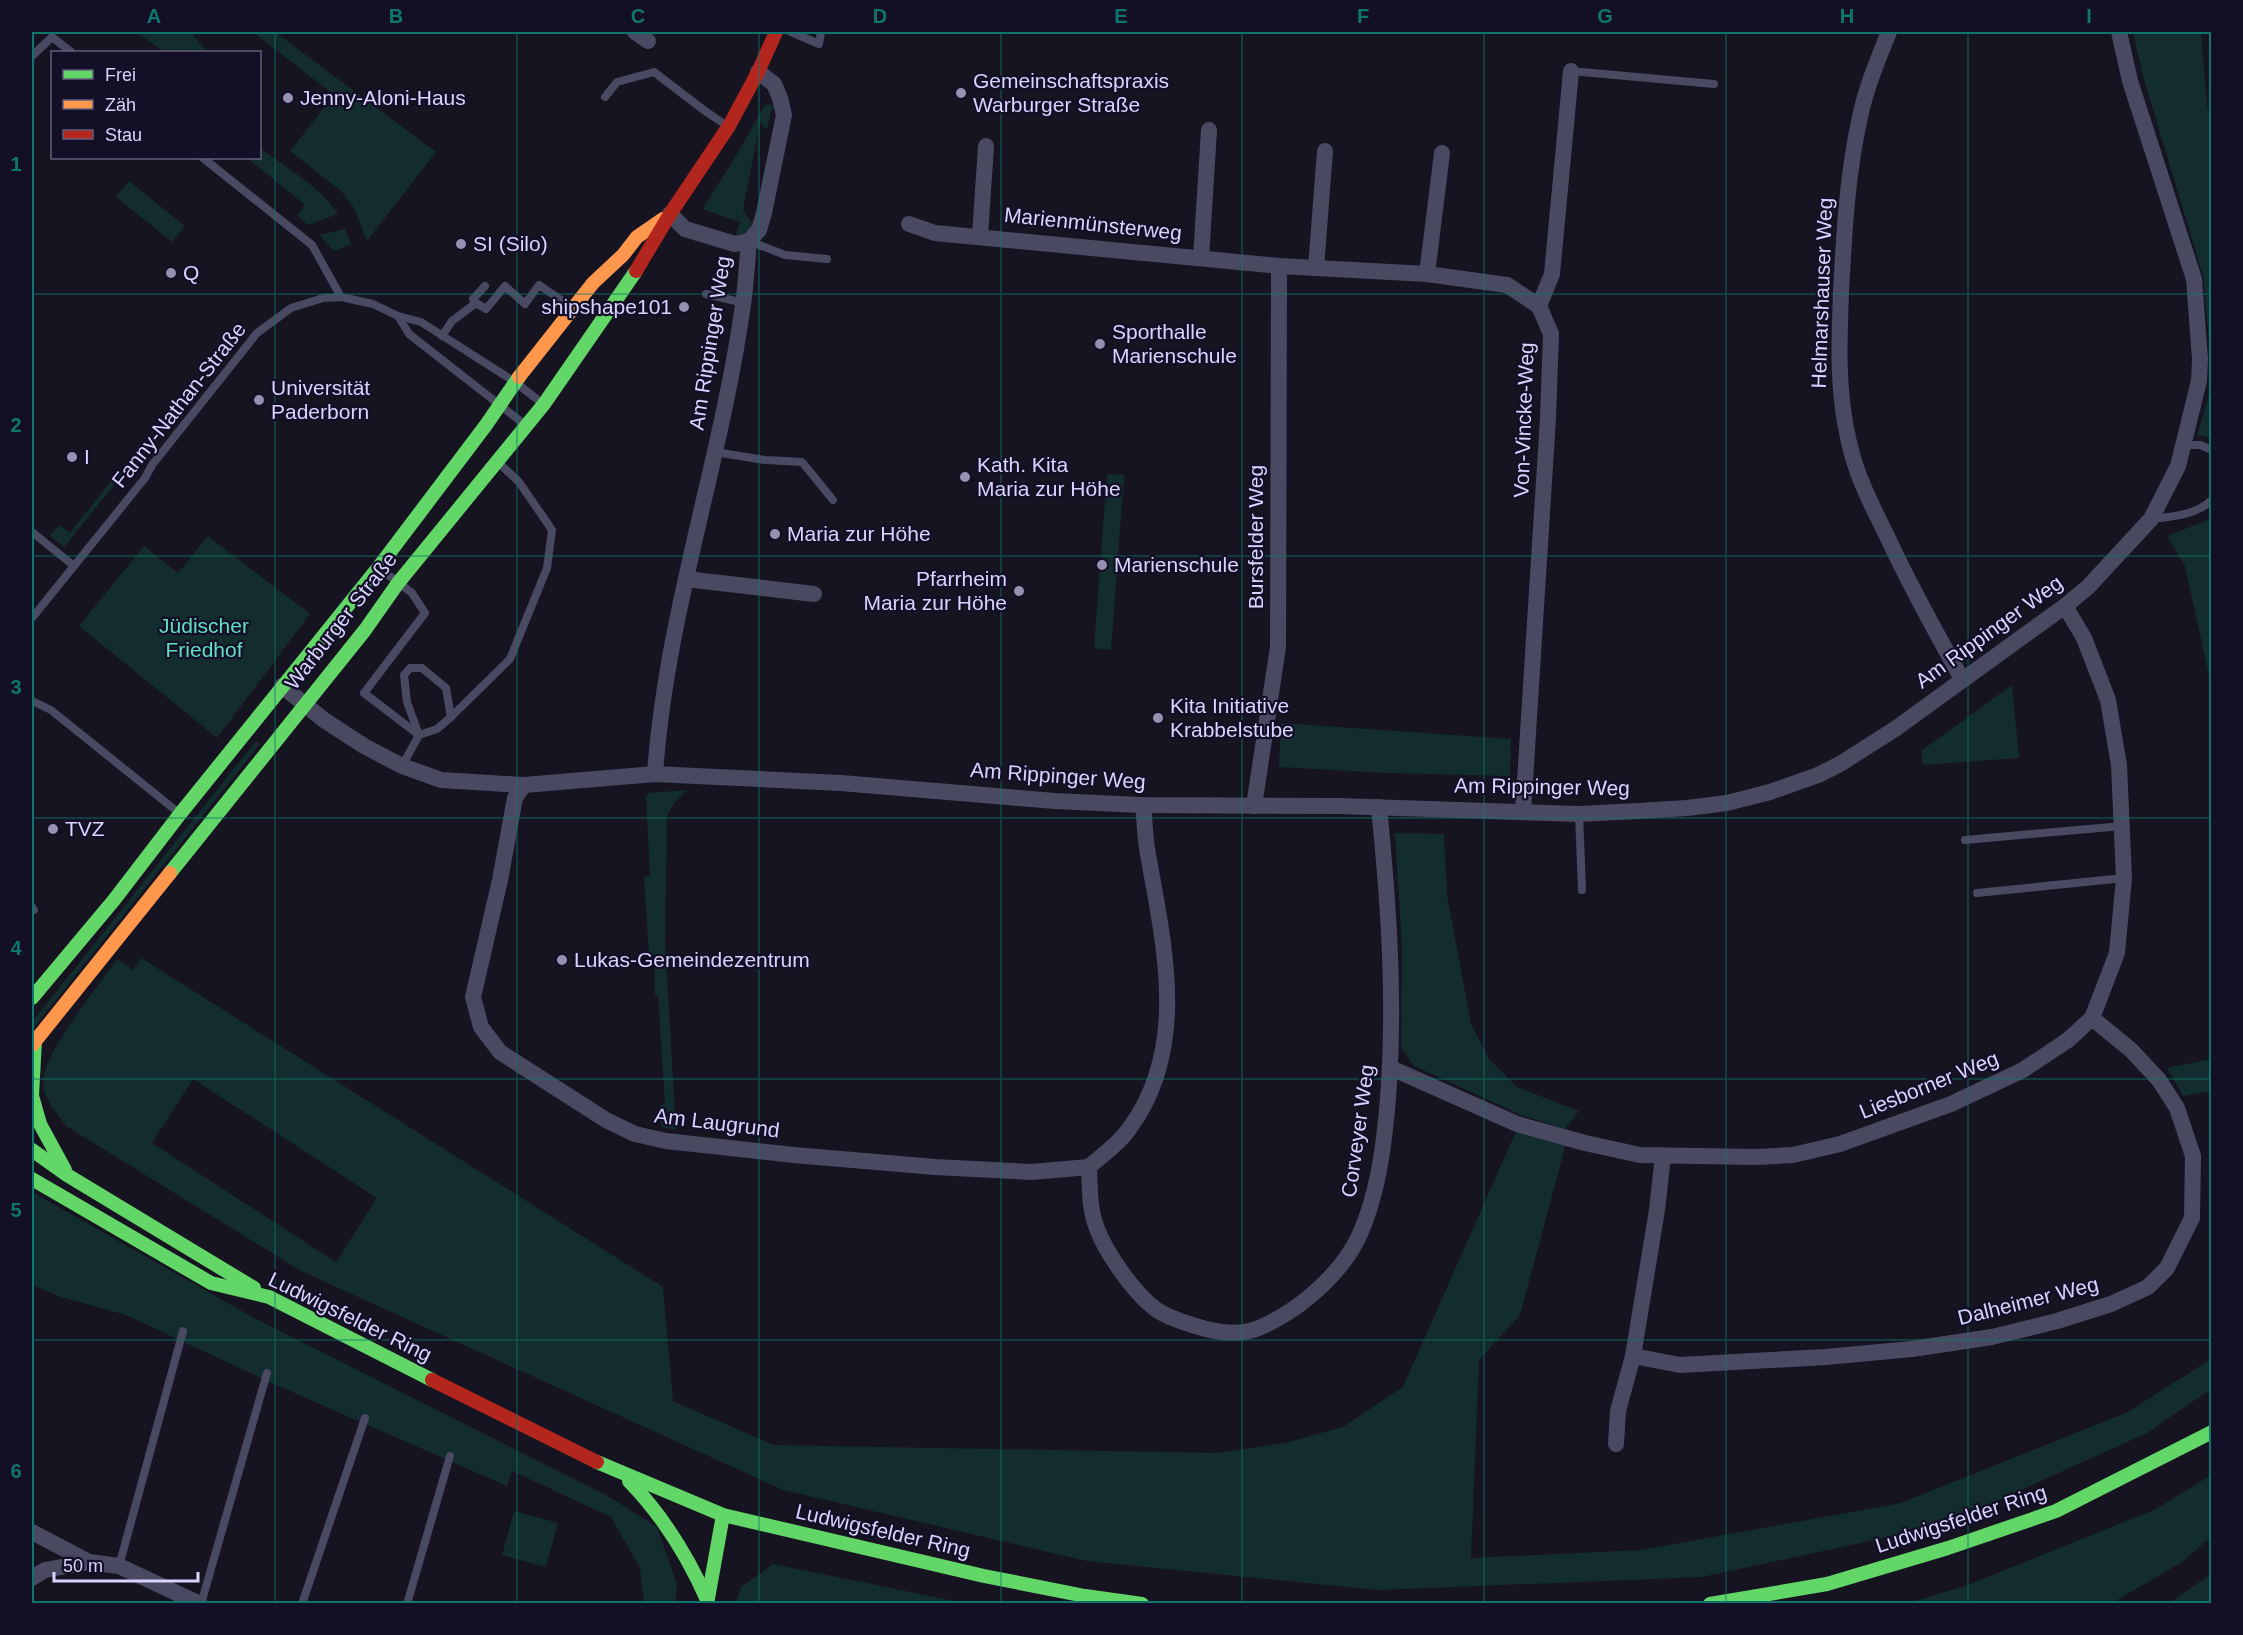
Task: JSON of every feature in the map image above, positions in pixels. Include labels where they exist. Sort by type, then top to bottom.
[{"type":"main road","name":"Warburger Straße","points":[[33,1042],[365,630],[398,583],[544,404],[630,282],[670,214],[729,126],[776,32]]},
{"type":"main road","name":"Warburger Straße","points":[[32,998],[114,900],[180,814],[378,568],[515,382],[593,283],[638,237],[670,214]]},
{"type":"main road","points":[[33,1042],[32,1096],[40,1124],[67,1175]]},
{"type":"main road","points":[[32,1150],[67,1175],[269,1297]]},
{"type":"main road","name":"Ludwigsfelder Ring","points":[[32,1179],[211,1283],[269,1297],[555,1443],[723,1515],[984,1576],[1084,1596],[1142,1604]]},
{"type":"main road","name":"Ludwigsfelder Ring","points":[[1710,1604],[1827,1584],[1948,1548],[2056,1511],[2211,1432]]},
{"type":"main road","name":"Ludwigsfelder Ring","points":[[621,1473],[668,1524],[696,1574],[707,1603]]},
{"type":"main road","points":[[707,1603],[723,1515]]},
{"type":"street","name":"Helmarshauser Weg","points":[[1889,32],[1872,74],[1860,117],[1850,174],[1844,232],[1839,343],[1840,401],[1849,443],[1862,484],[1916,596],[1962,679]]},
{"type":"street","name":"Am Rippinger Weg","points":[[282,686],[324,720],[364,746],[402,766],[441,780],[524,785],[655,774],[841,783],[1143,806],[1379,807],[1579,814],[1687,808],[1727,802],[1770,792],[1818,775],[1840,764],[1895,729],[2088,587],[2151,519],[2178,466],[2199,381],[2199,344],[2194,279],[2130,81],[2119,32]]},
{"type":"street","points":[[1539,306],[1552,274],[1570,71]]},
{"type":"street","points":[[670,214],[686,229],[735,244],[749,241],[759,230],[784,115],[774,84],[758,72]]},
{"type":"street","name":"Marienmünsterweg","points":[[1201,258],[1209,130]]},
{"type":"street","name":"Marienmünsterweg","points":[[980,236],[986,146]]},
{"type":"street","points":[[1316,268],[1325,151]]},
{"type":"street","points":[[1428,274],[1442,153]]},
{"type":"street","name":"Marienmünsterweg","points":[[909,224],[935,233],[1279,266],[1428,274],[1507,285],[1539,306]]},
{"type":"street","name":"Am Rippinger Weg","points":[[655,774],[659,721],[686,579],[727,400],[744,303],[749,241]]},
{"type":"street","name":"Bursfelder Weg","points":[[1254,806],[1278,647],[1279,266]]},
{"type":"street","name":"Von-Vincke-Weg","points":[[1523,812],[1549,406],[1551,334],[1539,306]]},
{"type":"street","points":[[686,579],[814,594]]},
{"type":"street","name":"Liesborner Weg","points":[[1391,1068],[1526,1127],[1596,1146],[1640,1155],[1757,1157],[1792,1155],[1840,1144],[1951,1104],[2023,1070],[2068,1040],[2092,1018],[2117,953],[2124,878],[2120,765],[2108,700],[2084,638],[2065,606]]},
{"type":"street","name":"Am Laugrund","points":[[524,785],[515,798],[500,880],[473,997],[481,1027],[500,1052],[606,1120],[635,1134],[666,1141],[935,1167],[1030,1172],[1089,1167]]},
{"type":"street","points":[[1089,1167],[1128,1132],[1143,1108],[1160,1067],[1168,1026],[1166,973],[1158,908],[1148,858],[1143,806]]},
{"type":"street","name":"Corveyer Weg","points":[[1089,1167],[1092,1210],[1096,1227],[1119,1269],[1159,1311],[1191,1325],[1224,1333],[1254,1330],[1284,1315],[1315,1293],[1341,1266],[1359,1237],[1373,1203],[1384,1138],[1391,1068],[1390,948],[1379,807]]},
{"type":"street","name":"Dalheimer Weg","points":[[1633,1356],[1680,1365],[1912,1349],[1992,1337],[2058,1321],[2111,1304],[2148,1287],[2167,1268],[2192,1218],[2193,1156],[2176,1108],[2159,1080],[2131,1050],[2092,1018]]},
{"type":"street","points":[[1616,1444],[1618,1411],[1633,1356],[1657,1210],[1663,1156]]},
{"type":"street","points":[[32,1532],[89,1562]]},
{"type":"street","points":[[32,1578],[45,1570],[89,1562],[119,1566],[200,1604]]},
{"type":"lane","points":[[791,32],[819,44],[821,32]]},
{"type":"lane","points":[[32,56],[52,37],[70,51]]},
{"type":"lane","points":[[1570,71],[1714,84]]},
{"type":"lane","points":[[605,97],[617,82],[654,72],[705,111],[729,126]]},
{"type":"lane","points":[[204,159],[312,245],[341,297]]},
{"type":"lane","points":[[749,241],[785,255],[826,259]]},
{"type":"lane","points":[[485,286],[473,299],[486,309],[506,286],[525,304],[539,285],[573,308]]},
{"type":"lane","points":[[706,294],[744,303]]},
{"type":"lane","name":"Fanny-Nathan-Straße","points":[[32,618],[146,478],[152,465],[257,333],[291,308],[323,298],[341,297],[374,304],[398,316],[422,322],[515,382],[544,404]]},
{"type":"lane","points":[[442,336],[452,321],[476,303]]},
{"type":"lane","name":"Fanny-Nathan-Straße","points":[[398,316],[409,334],[526,425]]},
{"type":"lane","points":[[2183,445],[2200,445],[2211,450]]},
{"type":"lane","name":"Am Rippinger Weg","points":[[715,452],[765,460],[802,462],[834,500]]},
{"type":"lane","points":[[402,766],[419,735],[437,729],[510,659],[546,568],[552,530],[515,477],[496,461]]},
{"type":"lane","points":[[2151,519],[2184,514],[2204,507],[2211,500]]},
{"type":"lane","points":[[32,532],[74,566]]},
{"type":"lane","points":[[378,568],[412,593],[425,613],[364,693],[419,735]]},
{"type":"lane","points":[[419,735],[406,702],[404,690],[404,675],[410,668],[423,668],[446,688],[451,717]]},
{"type":"lane","points":[[32,701],[51,710],[180,814]]},
{"type":"lane","points":[[1579,814],[1582,890]]},
{"type":"lane","points":[[1965,840],[2123,826]]},
{"type":"lane","points":[[1977,893],[2124,878]]},
{"type":"lane","points":[[119,1566],[183,1331]]},
{"type":"lane","points":[[200,1604],[267,1373]]},
{"type":"lane","points":[[302,1604],[365,1418]]},
{"type":"lane","points":[[407,1604],[450,1456]]},
{"type":"green space","points":[[136,32],[191,32],[209,51],[163,51]]},
{"type":"green space","points":[[253,32],[275,32],[436,152],[367,241],[354,208],[341,191],[290,151],[334,95]]},
{"type":"green space","points":[[2133,32],[2201,32],[2207,106],[2212,127],[2211,360],[2203,276],[2143,76]]},
{"type":"green space","points":[[770,104],[775,108],[771,111],[767,130],[760,123],[743,210],[753,225],[746,234],[736,235],[740,222],[702,209],[765,105]]},
{"type":"green space","points":[[261,149],[312,186],[338,214],[308,225],[297,216],[305,205],[248,159],[261,159]]},
{"type":"green space","points":[[129,181],[185,226],[172,242],[116,197]]},
{"type":"green space","points":[[345,229],[351,244],[334,251],[319,235]]},
{"type":"green space","points":[[2211,389],[2212,438],[2197,435]]},
{"type":"green space","points":[[123,466],[127,469],[64,547],[50,536],[59,525],[70,533]]},
{"type":"green space","points":[[1107,474],[1124,475],[1111,650],[1094,648]]},
{"type":"green space","points":[[2211,517],[2211,685],[2185,566],[2167,536]]},
{"type":"green space","name":"Jüdischer Friedhof","points":[[208,536],[310,614],[217,738],[79,626],[144,546],[178,573]]},
{"type":"green space","points":[[2012,685],[2019,758],[1923,765],[1921,751]]},
{"type":"green space","points":[[1281,723],[1511,739],[1510,776],[1279,767]]},
{"type":"green space","points":[[256,741],[260,744],[32,1030],[32,1022]]},
{"type":"green space","points":[[687,790],[675,802],[667,816],[665,943],[676,1130],[661,1127],[659,1106],[665,1104],[658,996],[655,996],[655,955],[649,955],[644,877],[650,876],[646,797],[649,793]]},
{"type":"green space","points":[[1395,833],[1444,834],[1447,895],[1471,1024],[1489,1059],[1517,1087],[1579,1111],[1565,1129],[1521,1115],[1414,1066],[1401,1047],[1402,947]]},
{"type":"green space","points":[[141,958],[663,1287],[673,1401],[774,1445],[1217,1453],[1285,1443],[1343,1427],[1403,1387],[1517,1129],[1567,1140],[1520,1315],[1479,1360],[1471,1558],[1641,1550],[1901,1503],[2126,1413],[2211,1359],[2211,1389],[2147,1433],[1944,1525],[1702,1577],[1378,1590],[1087,1561],[783,1490],[301,1271],[66,1126],[45,1094],[43,1082],[45,1069],[62,1037],[117,959],[133,970]],"holes":[[[193,1079],[377,1198],[336,1262],[152,1143]]]},
{"type":"green space","points":[[2211,1059],[2211,1091],[2183,1096],[2167,1068]]},
{"type":"green space","points":[[32,1192],[256,1319],[608,1496],[657,1527],[677,1585],[675,1603],[644,1603],[640,1568],[611,1517],[512,1471],[507,1486],[267,1381],[126,1315],[61,1297],[32,1285]]},
{"type":"green space","points":[[2211,1475],[2211,1537],[2182,1562],[2112,1603],[1908,1603],[1965,1586],[2156,1509]]},
{"type":"green space","points":[[514,1511],[558,1523],[546,1567],[502,1555]]},
{"type":"green space","points":[[773,1564],[964,1603],[736,1603],[741,1587]]},
{"type":"green space","points":[[2211,1574],[2211,1603],[2169,1603]]},
{"type":"traffic: fast","points":[[170,873],[365,630],[398,583],[544,404],[636,271]]},
{"type":"traffic: fast","points":[[32,998],[114,900],[180,814],[378,568],[486,425],[519,377]]},
{"type":"traffic: fast","points":[[35,1040],[32,1096],[40,1124],[65,1170]]},
{"type":"traffic: fast","points":[[32,1150],[67,1175],[254,1288]]},
{"type":"traffic: fast","points":[[32,1179],[211,1283],[269,1297],[432,1380]]},
{"type":"traffic: fast","points":[[1710,1604],[1827,1584],[1948,1548],[2056,1511],[2212,1432]]},
{"type":"traffic: fast","points":[[597,1462],[723,1515],[984,1576],[1085,1596],[1142,1604]]},
{"type":"traffic: fast","points":[[629,1481],[674,1538],[708,1602]]},
{"type":"traffic: fast","points":[[707,1604],[723,1515]]},
{"type":"traffic: slow","points":[[519,377],[593,283],[623,255],[637,237],[663,219]]},
{"type":"traffic: slow","points":[[32,1045],[170,873]]},
{"type":"traffic: jam","points":[[636,271],[670,214],[729,126],[776,32]]},
{"type":"traffic: jam","points":[[432,1380],[597,1462]]},
{"type":"place","name":"Gemeinschaftspraxis Warburger Straße","points":[[961,93]]},
{"type":"place","name":"Jenny-Aloni-Haus","points":[[288,98]]},
{"type":"place","name":"SI (Silo)","points":[[461,244]]},
{"type":"place","name":"Q","points":[[171,273]]},
{"type":"place","name":"shipshape101","points":[[684,307]]},
{"type":"place","name":"Sporthalle Marienschule","points":[[1100,344]]},
{"type":"place","name":"Universität Paderborn","points":[[259,400]]},
{"type":"place","name":"I","points":[[72,457]]},
{"type":"place","name":"Kath. Kita Maria zur Höhe","points":[[965,477]]},
{"type":"place","name":"Maria zur Höhe","points":[[775,534]]},
{"type":"place","name":"Marienschule","points":[[1102,565]]},
{"type":"place","name":"Pfarrheim Maria zur Höhe","points":[[1019,591]]},
{"type":"place","name":"Kita Initiative Krabbelstube","points":[[1158,718]]},
{"type":"place","name":"TVZ","points":[[53,829]]},
{"type":"place","name":"Lukas-Gemeindezentrum","points":[[562,960]]}]
